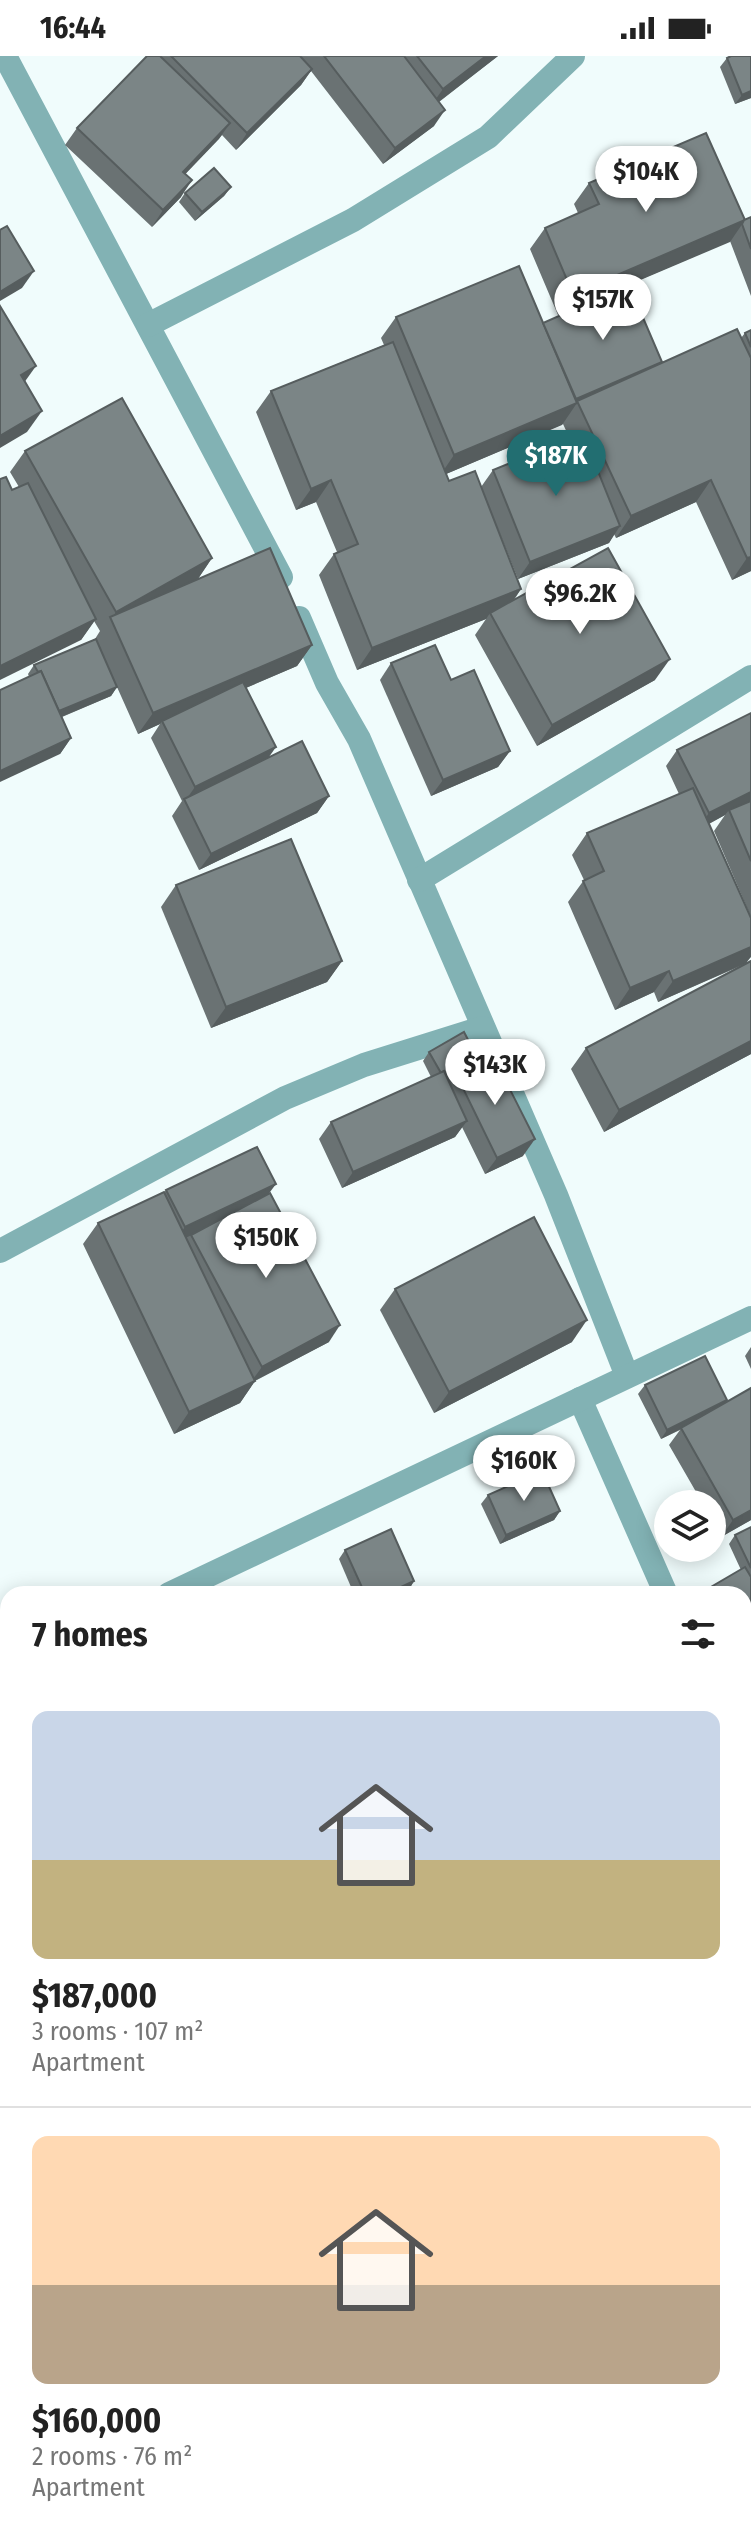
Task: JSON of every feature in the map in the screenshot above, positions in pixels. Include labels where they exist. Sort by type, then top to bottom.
[{"type":"street","points":[[5,56],[267,546],[327,683],[359,739],[556,1195],[627,1376]]},
{"type":"street","points":[[148,325],[353,220],[488,137],[573,56]]},
{"type":"street","points":[[419,880],[751,677]]},
{"type":"street","points":[[0,1251],[285,1098],[364,1065],[482,1028]]},
{"type":"street","points":[[186,1586],[751,1318]]},
{"type":"street","points":[[580,1399],[662,1586]]},
{"type":"building","points":[[147,56],[160,56],[230,123],[183,172],[192,180],[163,210],[77,128]]},
{"type":"building","points":[[171,56],[300,56],[312,69],[247,133]]},
{"type":"building","points":[[324,56],[404,56],[445,110],[395,148]]},
{"type":"building","points":[[417,56],[486,56],[443,89]]},
{"type":"building","points":[[751,56],[751,91],[742,95],[727,58]]},
{"type":"building","points":[[706,133],[745,220],[573,294],[545,228],[599,204],[589,183]]},
{"type":"building","points":[[214,168],[231,187],[202,212],[185,193]]},
{"type":"building","points":[[751,217],[751,249],[742,224]]},
{"type":"building","points":[[7,226],[34,271],[0,292],[0,230]]},
{"type":"building","points":[[519,266],[577,403],[454,455],[396,317]]},
{"type":"building","points":[[629,285],[662,362],[576,399],[543,323]]},
{"type":"building","points":[[0,306],[36,366],[21,375],[42,411],[0,436]]},
{"type":"building","points":[[737,329],[751,358],[751,557],[747,558],[711,480],[631,516],[577,401]]},
{"type":"building","points":[[751,330],[751,347],[745,333]]},
{"type":"building","points":[[393,342],[449,481],[475,471],[521,589],[372,648],[334,554],[358,544],[331,480],[311,489],[271,391]]},
{"type":"building","points":[[122,398],[212,558],[116,612],[25,451]]},
{"type":"building","points":[[583,434],[620,526],[530,562],[493,470]]},
{"type":"building","points":[[6,477],[12,490],[28,483],[96,619],[0,666],[0,479]]},
{"type":"building","points":[[270,548],[312,645],[153,713],[110,617]]},
{"type":"building","points":[[608,548],[670,659],[552,725],[490,613]]},
{"type":"building","points":[[96,639],[117,687],[59,711],[41,671],[38,672],[34,665]]},
{"type":"building","points":[[435,645],[451,680],[474,670],[510,751],[443,780],[391,663]]},
{"type":"building","points":[[41,671],[71,738],[0,771],[0,690]]},
{"type":"building","points":[[243,682],[276,747],[195,787],[162,721]]},
{"type":"building","points":[[751,713],[751,792],[709,813],[677,750]]},
{"type":"building","points":[[302,741],[329,796],[211,854],[184,799]]},
{"type":"building","points":[[693,788],[751,918],[751,947],[673,981],[669,971],[630,988],[583,881],[604,871],[587,833]]},
{"type":"building","points":[[751,801],[751,861],[729,810]]},
{"type":"building","points":[[291,839],[342,961],[226,1007],[176,885]]},
{"type":"building","points":[[751,961],[751,1041],[619,1110],[586,1048]]},
{"type":"building","points":[[464,1032],[478,1059],[447,1076],[444,1071],[441,1073],[429,1052]]},
{"type":"building","points":[[493,1056],[535,1139],[497,1158],[456,1074]]},
{"type":"building","points":[[444,1071],[467,1121],[353,1172],[331,1122]]},
{"type":"building","points":[[257,1147],[276,1184],[185,1227],[166,1190]]},
{"type":"building","points":[[164,1192],[255,1381],[189,1412],[98,1223]]},
{"type":"building","points":[[270,1193],[340,1325],[262,1367],[191,1235]]},
{"type":"building","points":[[534,1217],[587,1320],[449,1392],[395,1289]]},
{"type":"building","points":[[705,1356],[727,1400],[667,1430],[645,1385]]},
{"type":"building","points":[[751,1388],[751,1510],[733,1520],[726,1508],[726,1490],[716,1490],[681,1428]]},
{"type":"building","points":[[542,1471],[560,1511],[506,1535],[488,1495]]},
{"type":"building","points":[[751,1527],[751,1568],[735,1535]]},
{"type":"building","points":[[391,1529],[414,1581],[403,1586],[361,1586],[345,1550]]},
{"type":"building","points":[[745,1567],[751,1577],[751,1586],[713,1586]]}]
